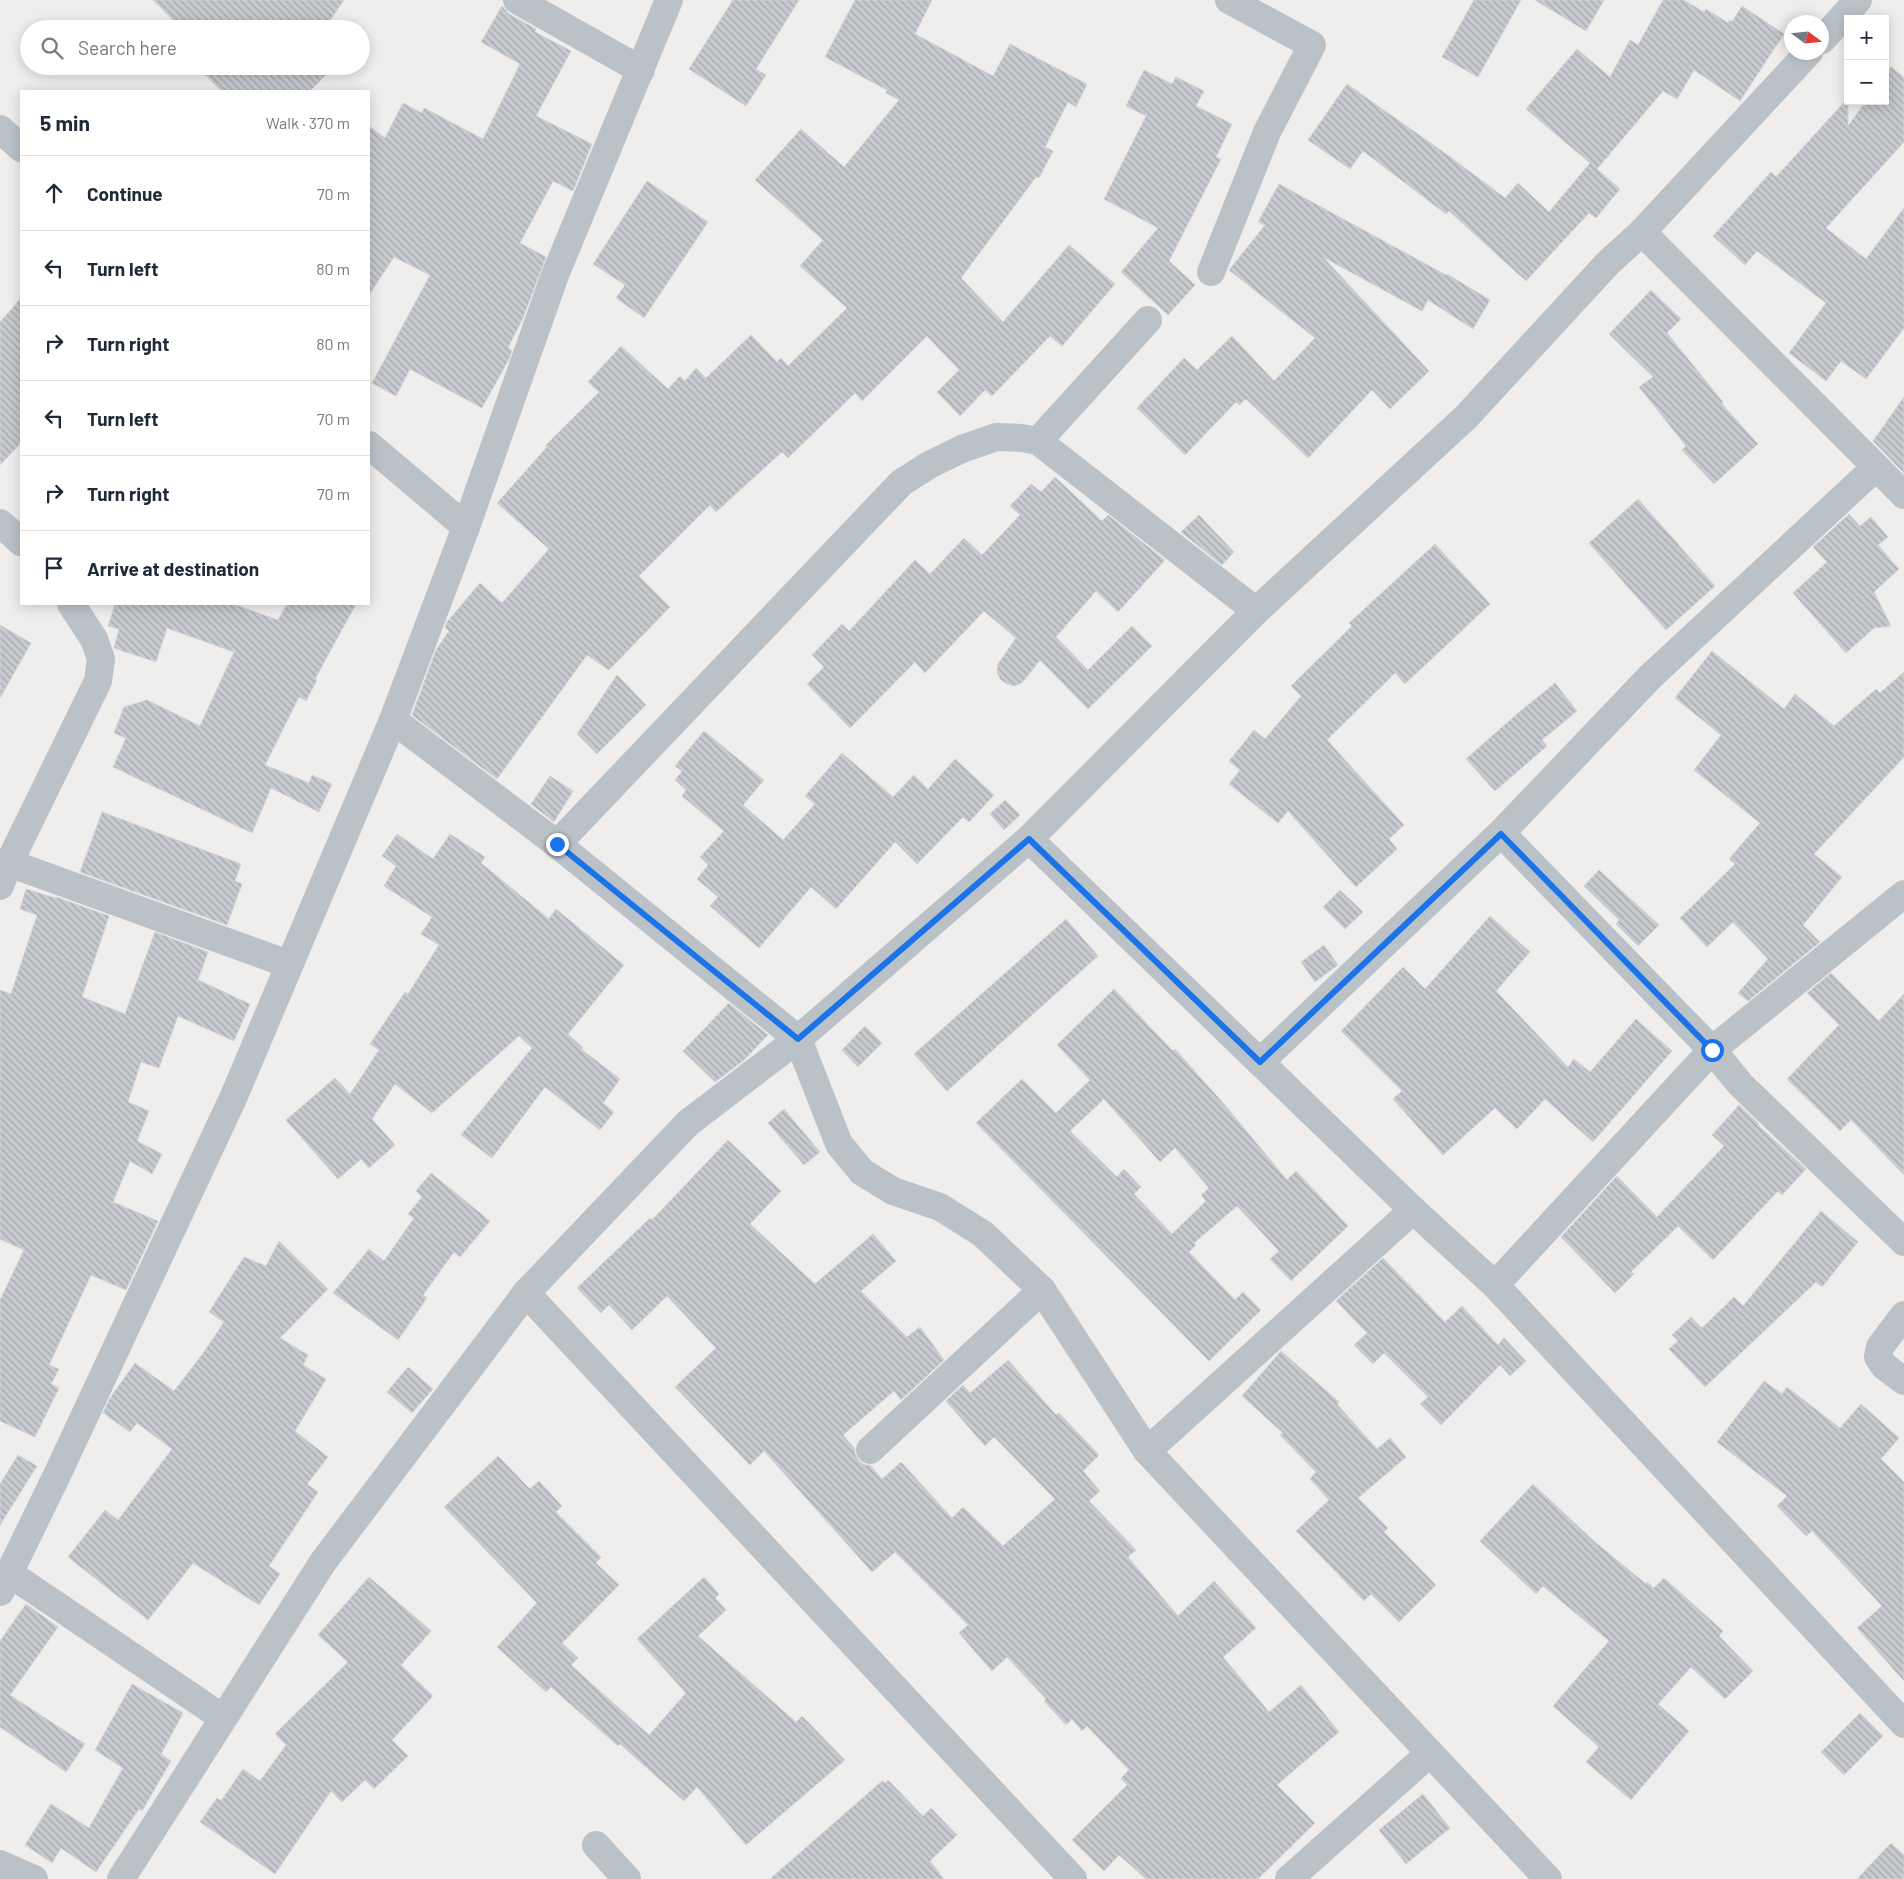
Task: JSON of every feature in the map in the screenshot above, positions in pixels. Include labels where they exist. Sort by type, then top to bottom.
[{"type":"street","points":[[517,0],[641,70]]},
{"type":"street","points":[[223,1718],[5,1582],[58,1475],[230,1105],[288,964],[393,720],[466,527],[555,275],[669,0]]},
{"type":"street","points":[[1210,272],[1267,132],[1312,45],[1229,0]]},
{"type":"street","points":[[1829,32],[1858,0]]},
{"type":"street","points":[[121,1879],[323,1562],[526,1293],[688,1123],[798,1039],[1029,839],[1256,610],[1466,417],[1608,263],[1642,232],[1802,60]]},
{"type":"street","points":[[0,129],[20,147]]},
{"type":"street","points":[[1642,232],[1904,495]]},
{"type":"street","points":[[1038,442],[1148,320]]},
{"type":"street","points":[[557,844],[901,483],[929,465],[962,449],[996,437],[1022,438],[1038,442],[1256,610]]},
{"type":"street","points":[[370,446],[466,527]]},
{"type":"street","points":[[1260,1062],[1501,834],[1650,677],[1875,468]]},
{"type":"street","points":[[0,523],[20,541]]},
{"type":"street","points":[[72,605],[94,639],[101,660],[98,681],[5,874],[288,964]]},
{"type":"street","points":[[393,720],[557,844],[798,1039],[839,1144],[862,1172],[893,1191],[940,1207],[983,1234],[1042,1290],[1147,1451],[1548,1879]]},
{"type":"street","points":[[1501,834],[1712,1050],[1741,1085],[1904,1242]]},
{"type":"street","points":[[1029,839],[1414,1210],[1495,1285],[1904,1724]]},
{"type":"street","points":[[1495,1285],[1712,1050],[1904,894]]},
{"type":"street","points":[[1147,1451],[1414,1210]]},
{"type":"street","points":[[870,1450],[1042,1290]]},
{"type":"street","points":[[526,1293],[1073,1879]]},
{"type":"street","points":[[1904,1315],[1880,1347],[1878,1357],[1884,1366],[1904,1381]]},
{"type":"street","points":[[1289,1879],[1430,1753]]},
{"type":"street","points":[[596,1845],[627,1879]]},
{"type":"street","points":[[0,1864],[34,1879]]},
{"type":"building","points":[[153,0],[344,0],[330,20],[173,20]]},
{"type":"building","points":[[733,0],[799,0],[756,69],[766,75],[746,106],[689,69]]},
{"type":"building","points":[[855,0],[932,0],[915,34],[993,76],[1010,44],[1087,84],[1076,107],[1068,102],[1045,147],[1053,151],[1039,178],[1036,177],[961,278],[1003,322],[1069,245],[1115,284],[1062,346],[1050,336],[992,396],[985,390],[960,416],[937,392],[959,370],[927,336],[862,401],[855,393],[788,458],[782,452],[716,512],[710,505],[639,576],[670,607],[609,670],[587,655],[497,779],[412,715],[436,650],[449,631],[445,627],[447,622],[480,583],[502,603],[549,549],[497,503],[547,447],[545,446],[599,392],[588,382],[621,346],[668,389],[680,376],[685,381],[696,368],[706,378],[751,335],[777,362],[781,358],[788,366],[847,308],[800,266],[823,240],[755,180],[801,129],[844,167],[899,100],[886,93],[887,90],[825,57]]},
{"type":"building","points":[[1474,0],[1521,0],[1478,77],[1442,57]]},
{"type":"building","points":[[1535,0],[1604,0],[1586,31]]},
{"type":"building","points":[[1663,0],[1684,0],[1704,12],[1706,9],[1728,23],[1730,20],[1732,22],[1742,6],[1784,34],[1740,101],[1694,70],[1677,99],[1663,91],[1597,169],[1620,189],[1596,218],[1589,213],[1526,281],[1449,211],[1446,214],[1363,151],[1350,169],[1308,140],[1347,84],[1505,198],[1518,183],[1549,212],[1590,163],[1526,109],[1577,49],[1610,77],[1630,40],[1638,45]]},
{"type":"building","points":[[502,6],[509,14],[536,29],[535,32],[571,51],[536,116],[592,144],[573,191],[553,181],[520,243],[546,257],[523,318],[508,348],[512,350],[509,359],[482,408],[410,369],[396,396],[372,383],[430,275],[394,257],[370,293],[370,127],[385,138],[403,103],[422,113],[424,108],[483,139],[520,64],[481,42]]},
{"type":"building","points":[[1891,67],[1904,77],[1904,142],[1826,228],[1866,259],[1904,208],[1904,328],[1866,379],[1841,361],[1826,381],[1789,353],[1826,303],[1757,251],[1745,265],[1713,236],[1771,172],[1776,177],[1844,102],[1844,105],[1848,105],[1848,126],[1863,105],[1889,105],[1889,70]]},
{"type":"building","points":[[1144,70],[1172,84],[1176,77],[1204,91],[1196,106],[1232,124],[1216,157],[1221,159],[1169,261],[1195,285],[1168,315],[1121,272],[1158,228],[1104,199],[1146,116],[1126,106]]},
{"type":"building","points":[[206,75],[326,75],[311,90],[220,90]]},
{"type":"building","points":[[647,181],[708,222],[644,318],[616,298],[625,285],[593,264]]},
{"type":"building","points":[[1279,184],[1447,274],[1490,300],[1473,329],[1428,300],[1422,311],[1323,257],[1429,371],[1390,409],[1372,390],[1308,458],[1246,399],[1239,405],[1236,402],[1185,455],[1137,408],[1184,358],[1197,370],[1232,336],[1274,381],[1315,338],[1229,270],[1265,225],[1258,222]]},
{"type":"building","points":[[1651,290],[1681,319],[1667,333],[1723,402],[1722,404],[1758,444],[1714,484],[1682,450],[1686,446],[1639,387],[1653,377],[1609,334]]},
{"type":"building","points":[[20,299],[20,444],[0,465],[0,322]]},
{"type":"building","points":[[1904,397],[1904,473],[1873,441]]},
{"type":"building","points":[[1055,477],[1102,521],[1108,515],[1165,560],[1118,612],[1096,591],[1056,637],[1088,670],[1132,626],[1152,646],[1088,709],[1040,660],[1023,682],[1015,686],[1007,684],[1000,679],[997,672],[998,664],[1016,638],[984,611],[925,673],[915,662],[850,728],[807,684],[824,667],[812,655],[842,624],[849,631],[915,560],[930,574],[964,538],[982,555],[1020,515],[1010,506],[1031,484],[1041,492]]},
{"type":"building","points":[[1638,499],[1715,586],[1666,630],[1589,543]]},
{"type":"building","points":[[1849,514],[1860,526],[1871,517],[1888,537],[1878,545],[1899,569],[1874,592],[1891,626],[1874,628],[1846,653],[1793,593],[1827,562],[1813,547]]},
{"type":"building","points":[[1199,515],[1234,552],[1222,565],[1181,532]]},
{"type":"building","points":[[1435,544],[1490,604],[1405,684],[1395,673],[1327,740],[1404,825],[1389,839],[1397,849],[1356,887],[1288,811],[1278,823],[1229,784],[1240,770],[1229,761],[1254,730],[1265,739],[1301,696],[1291,686],[1352,626],[1349,623]]},
{"type":"building","points":[[115,605],[236,605],[278,620],[286,605],[355,605],[315,679],[317,680],[306,701],[299,697],[265,765],[309,783],[312,775],[332,784],[319,812],[271,788],[252,833],[113,767],[126,738],[114,733],[124,707],[147,700],[200,726],[234,652],[167,628],[156,662],[114,648],[119,629],[108,626]]},
{"type":"building","points":[[0,625],[31,643],[0,698]]},
{"type":"building","points":[[1712,651],[1784,709],[1795,694],[1834,726],[1876,689],[1880,693],[1904,672],[1904,757],[1814,854],[1842,877],[1803,925],[1820,942],[1748,1001],[1738,993],[1768,959],[1733,922],[1707,947],[1680,918],[1735,864],[1729,859],[1760,823],[1694,770],[1721,735],[1675,698]]},
{"type":"building","points":[[617,675],[646,705],[597,754],[577,734]]},
{"type":"building","points":[[1555,683],[1577,711],[1542,740],[1547,746],[1495,791],[1466,759]]},
{"type":"building","points":[[704,731],[764,780],[743,805],[783,840],[815,804],[805,796],[842,753],[893,797],[914,775],[928,789],[955,759],[994,795],[969,822],[963,817],[917,864],[895,842],[836,909],[811,887],[759,948],[710,906],[718,897],[697,879],[708,865],[700,857],[724,831],[682,796],[686,790],[675,780],[682,771],[675,766]]},
{"type":"building","points":[[550,776],[573,791],[554,822],[531,804]]},
{"type":"building","points":[[1005,800],[1020,815],[1004,830],[990,814]]},
{"type":"building","points":[[102,812],[241,864],[235,881],[242,884],[227,925],[80,872]]},
{"type":"building","points":[[397,834],[433,859],[450,834],[485,857],[481,863],[549,919],[556,909],[624,965],[568,1034],[583,1048],[581,1049],[620,1079],[603,1103],[614,1112],[600,1130],[545,1087],[492,1158],[461,1135],[532,1048],[519,1036],[432,1113],[395,1084],[372,1119],[395,1145],[369,1168],[361,1159],[338,1179],[286,1120],[335,1078],[350,1094],[379,1050],[370,1044],[405,992],[408,994],[439,945],[421,934],[432,917],[384,886],[396,866],[382,856]]},
{"type":"building","points":[[1599,870],[1659,925],[1638,946],[1616,924],[1619,920],[1584,886]]},
{"type":"building","points":[[26,889],[56,897],[109,916],[82,997],[125,1014],[155,932],[208,952],[198,980],[250,1004],[234,1041],[178,1016],[159,1068],[141,1062],[128,1102],[149,1111],[137,1141],[162,1154],[152,1174],[130,1161],[113,1202],[158,1221],[126,1290],[91,1275],[49,1365],[59,1369],[51,1384],[59,1388],[35,1437],[0,1421],[0,1300],[24,1250],[0,1239],[0,990],[11,994],[37,915],[20,909]]},
{"type":"building","points":[[1340,890],[1363,912],[1345,929],[1323,907]]},
{"type":"building","points":[[1490,916],[1530,952],[1496,991],[1568,1067],[1574,1059],[1590,1072],[1636,1019],[1672,1051],[1593,1142],[1545,1099],[1517,1129],[1495,1108],[1443,1155],[1393,1099],[1402,1091],[1341,1031],[1403,967],[1425,989]]},
{"type":"building","points":[[1066,919],[1098,956],[947,1091],[914,1054]]},
{"type":"building","points":[[1324,945],[1338,965],[1315,982],[1301,962]]},
{"type":"building","points":[[1831,973],[1879,1021],[1904,994],[1904,1175],[1851,1120],[1840,1131],[1787,1079],[1839,1025],[1807,993]]},
{"type":"building","points":[[1114,989],[1173,1051],[1175,1049],[1224,1104],[1287,1180],[1296,1171],[1348,1226],[1291,1281],[1270,1259],[1279,1251],[1237,1206],[1194,1243],[1196,1245],[1189,1252],[1235,1300],[1243,1292],[1261,1310],[1209,1361],[976,1123],[1022,1079],[1056,1113],[1090,1080],[1057,1045]],"holes":[[[1104,1099],[1160,1162],[1175,1148],[1209,1188],[1201,1195],[1206,1201],[1172,1234],[1134,1194],[1141,1187],[1124,1169],[1117,1177],[1070,1131]]]},
{"type":"building","points":[[729,1003],[768,1035],[743,1061],[715,1082],[683,1051]]},
{"type":"building","points":[[865,1026],[882,1043],[858,1067],[842,1050]]},
{"type":"building","points":[[1739,1105],[1806,1169],[1782,1195],[1778,1191],[1713,1260],[1678,1226],[1631,1272],[1634,1274],[1615,1293],[1561,1237],[1617,1176],[1657,1217],[1724,1146],[1712,1135]]},
{"type":"building","points":[[784,1109],[820,1152],[804,1165],[768,1123]]},
{"type":"building","points":[[728,1140],[781,1191],[750,1224],[815,1284],[873,1234],[896,1261],[861,1291],[907,1337],[920,1327],[944,1360],[901,1400],[894,1391],[843,1435],[855,1449],[855,1454],[859,1461],[865,1465],[870,1465],[882,1479],[901,1462],[952,1518],[963,1507],[1003,1546],[1055,1499],[994,1437],[985,1446],[946,1401],[963,1385],[970,1393],[1008,1360],[1056,1415],[1059,1413],[1099,1455],[1083,1471],[1100,1491],[1089,1501],[1136,1550],[1128,1557],[1178,1616],[1214,1581],[1256,1628],[1223,1657],[1269,1712],[1301,1685],[1339,1732],[1277,1785],[1315,1823],[1258,1879],[1146,1879],[1119,1855],[1104,1871],[1072,1840],[1127,1785],[1121,1778],[1129,1770],[1087,1726],[1082,1731],[1072,1719],[1066,1725],[1044,1701],[1046,1699],[1007,1657],[992,1671],[959,1633],[968,1625],[895,1552],[872,1572],[764,1451],[750,1465],[675,1387],[716,1348],[667,1296],[632,1330],[609,1305],[601,1313],[577,1288],[650,1218],[652,1220]]},
{"type":"building","points":[[431,1173],[490,1221],[460,1257],[454,1252],[423,1295],[427,1298],[398,1340],[333,1293],[369,1249],[384,1261],[414,1218],[408,1214],[422,1197],[416,1191]]},
{"type":"building","points":[[1821,1211],[1858,1242],[1822,1287],[1816,1282],[1705,1387],[1669,1349],[1678,1341],[1672,1335],[1691,1317],[1702,1328],[1734,1297],[1743,1306]]},
{"type":"building","points":[[279,1241],[328,1289],[280,1338],[308,1355],[303,1365],[326,1379],[295,1431],[328,1457],[307,1484],[318,1492],[269,1566],[280,1574],[259,1605],[193,1563],[148,1620],[68,1557],[105,1510],[118,1520],[172,1449],[137,1423],[130,1432],[103,1413],[110,1398],[135,1363],[174,1391],[224,1322],[209,1312],[244,1257],[266,1266]]},
{"type":"building","points":[[1383,1258],[1445,1322],[1462,1306],[1498,1345],[1504,1338],[1526,1361],[1510,1376],[1500,1365],[1441,1425],[1420,1404],[1428,1397],[1384,1353],[1373,1364],[1354,1345],[1367,1333],[1336,1301]]},
{"type":"building","points":[[1281,1351],[1339,1402],[1337,1404],[1377,1449],[1390,1438],[1406,1457],[1358,1498],[1388,1528],[1384,1532],[1436,1585],[1399,1622],[1371,1594],[1364,1601],[1296,1531],[1329,1500],[1310,1479],[1316,1472],[1280,1435],[1283,1433],[1242,1396]]},
{"type":"building","points":[[408,1367],[433,1389],[412,1413],[387,1392]]},
{"type":"building","points":[[1764,1381],[1782,1394],[1787,1387],[1840,1428],[1861,1404],[1899,1438],[1881,1459],[1904,1482],[1904,1681],[1857,1628],[1882,1606],[1812,1531],[1806,1536],[1777,1506],[1787,1496],[1717,1442]]},
{"type":"building","points":[[18,1455],[37,1466],[0,1525],[0,1484]]},
{"type":"building","points":[[498,1456],[530,1489],[539,1481],[562,1506],[556,1512],[601,1557],[596,1563],[619,1585],[562,1643],[578,1658],[571,1665],[649,1735],[686,1693],[637,1639],[704,1577],[719,1594],[715,1598],[726,1610],[698,1636],[796,1722],[802,1716],[845,1760],[746,1845],[697,1787],[684,1801],[620,1744],[618,1746],[551,1687],[546,1692],[497,1647],[537,1603],[444,1507]]},
{"type":"building","points":[[1533,1484],[1595,1542],[1646,1584],[1647,1582],[1654,1588],[1664,1578],[1723,1631],[1719,1636],[1753,1671],[1725,1699],[1691,1667],[1658,1704],[1689,1731],[1631,1800],[1586,1762],[1599,1747],[1553,1706],[1609,1641],[1543,1586],[1536,1594],[1480,1541]]},
{"type":"building","points":[[369,1577],[431,1631],[401,1665],[433,1696],[392,1740],[408,1756],[374,1789],[365,1780],[342,1802],[331,1791],[275,1874],[200,1822],[217,1798],[221,1801],[243,1769],[260,1781],[286,1745],[275,1734],[348,1662],[318,1635]]},
{"type":"building","points":[[26,1604],[58,1627],[10,1695],[85,1744],[66,1772],[0,1727],[0,1641]]},
{"type":"building","points":[[132,1684],[183,1713],[161,1754],[171,1761],[142,1811],[139,1809],[96,1872],[61,1848],[52,1863],[25,1845],[51,1804],[89,1828],[123,1768],[95,1750]]},
{"type":"building","points":[[1860,1713],[1883,1736],[1844,1775],[1821,1752]]},
{"type":"building","points":[[888,1780],[923,1816],[931,1808],[957,1835],[930,1861],[944,1879],[770,1879],[882,1781],[885,1783]]},
{"type":"building","points":[[1423,1794],[1450,1828],[1406,1864],[1379,1830]]},
{"type":"building","points":[[1891,1843],[1904,1855],[1904,1879],[1857,1879]]},
{"type":"route","points":[[557,844],[798,1039],[1029,839],[1260,1062],[1501,834],[1712,1050]]}]
